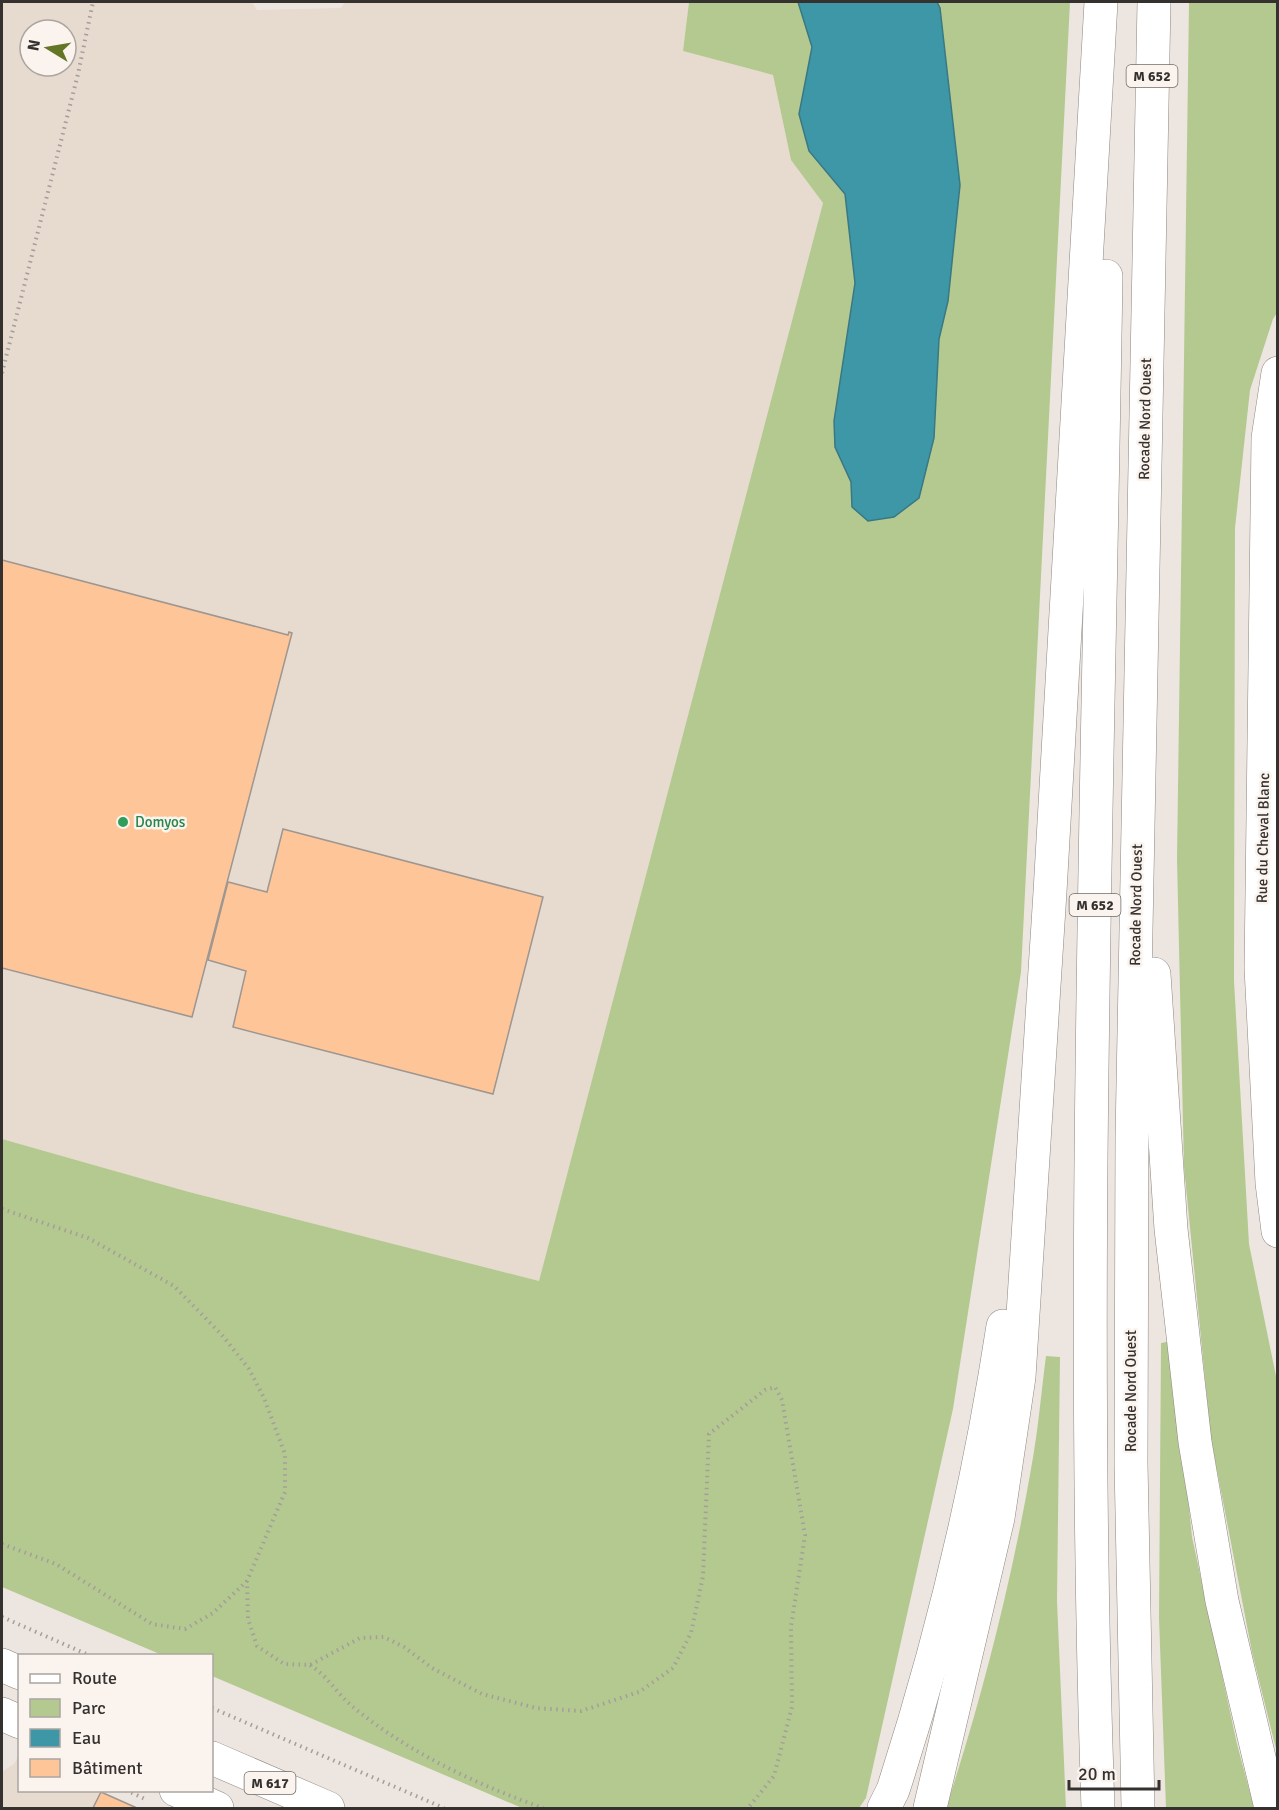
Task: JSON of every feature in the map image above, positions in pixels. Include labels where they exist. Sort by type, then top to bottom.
[{"type":"main road","points":[[930,1809],[998,1518],[1012,1436],[1024,1309],[1050,892],[1101,2]]},
{"type":"main road","name":"M 652","points":[[1098,1809],[1092,1616],[1091,1147],[1110,2]]},
{"type":"main road","name":"Rocade Nord Ouest","points":[[1138,1809],[1131,1462],[1132,1136],[1154,2]]},
{"type":"main road","name":"Rue du Cheval Blanc","points":[[1278,373],[1268,438],[1272,567],[1262,997],[1272,1183],[1278,1231]]},
{"type":"main road","points":[[1138,817],[1155,981],[1175,1272],[1196,1442],[1222,1601],[1271,1809]]},
{"type":"main road","points":[[884,1809],[900,1770],[935,1648],[956,1565],[998,1360],[1010,1283],[1050,892]]},
{"type":"main road","points":[[2,1665],[18,1672]]},
{"type":"main road","points":[[2,1714],[18,1721]]},
{"type":"main road","name":"M 617","points":[[213,1758],[328,1809]]},
{"type":"main road","points":[[178,1792],[217,1809]]},
{"type":"path","points":[[2,373],[78,74],[93,2]]},
{"type":"path","points":[[2,1209],[88,1238],[174,1286],[222,1335],[249,1369],[264,1398],[285,1454],[285,1492],[247,1581],[213,1613],[185,1629],[152,1624],[56,1564],[2,1544]]},
{"type":"path","points":[[310,1665],[360,1638],[384,1637],[482,1694],[536,1708],[581,1711],[639,1692],[673,1668],[691,1633],[703,1576],[709,1434],[765,1390],[775,1387],[782,1400],[805,1535],[791,1627],[792,1707],[774,1776],[748,1809]]},
{"type":"path","points":[[247,1581],[248,1619],[257,1646],[284,1664],[310,1665],[321,1672],[351,1705],[414,1751],[543,1809]]},
{"type":"path","points":[[2,1617],[86,1654]]},
{"type":"path","points":[[213,1708],[444,1809]]},
{"type":"shaded area","points":[[2,2],[252,2],[257,10],[341,8],[345,2],[689,2],[683,51],[773,75],[791,160],[823,203],[539,1281],[189,1192],[2,1139]]},
{"type":"shaded area","points":[[18,1757],[18,1792],[97,1792],[136,1808],[2,1808],[2,1772],[14,1764]]},
{"type":"green space","points":[[689,2],[1070,2],[1021,972],[953,1409],[866,1798],[859,1808],[522,1808],[213,1676],[213,1654],[160,1654],[2,1587],[2,1139],[189,1192],[539,1281],[823,203],[791,160],[773,75],[683,51]]},
{"type":"green space","points":[[1189,2],[1277,2],[1277,313],[1250,390],[1235,528],[1234,981],[1249,1244],[1277,1381],[1277,1753],[1252,1652],[1211,1439],[1184,1167],[1177,859]]},
{"type":"green space","points":[[1172,1341],[1192,1537],[1237,1744],[1254,1808],[1166,1808],[1159,1618],[1161,1343]]},
{"type":"green space","points":[[1046,1356],[1060,1357],[1057,1601],[1066,1808],[946,1808],[972,1725],[1005,1598],[1038,1427]]},
{"type":"water","points":[[798,2],[937,2],[940,8],[960,185],[948,301],[939,339],[934,438],[919,498],[894,517],[868,521],[852,507],[851,482],[835,447],[834,421],[855,283],[845,194],[809,151],[799,114],[812,47]]},
{"type":"building","name":"Domyos","points":[[2,560],[288,635],[289,632],[292,633],[192,1017],[2,968]]},
{"type":"building","points":[[283,829],[543,897],[493,1094],[233,1027],[246,971],[208,960],[228,882],[267,892]]},
{"type":"building","points":[[101,1792],[137,1808],[93,1808]]},
{"type":"place","name":"Domyos","points":[[123,822]]}]
